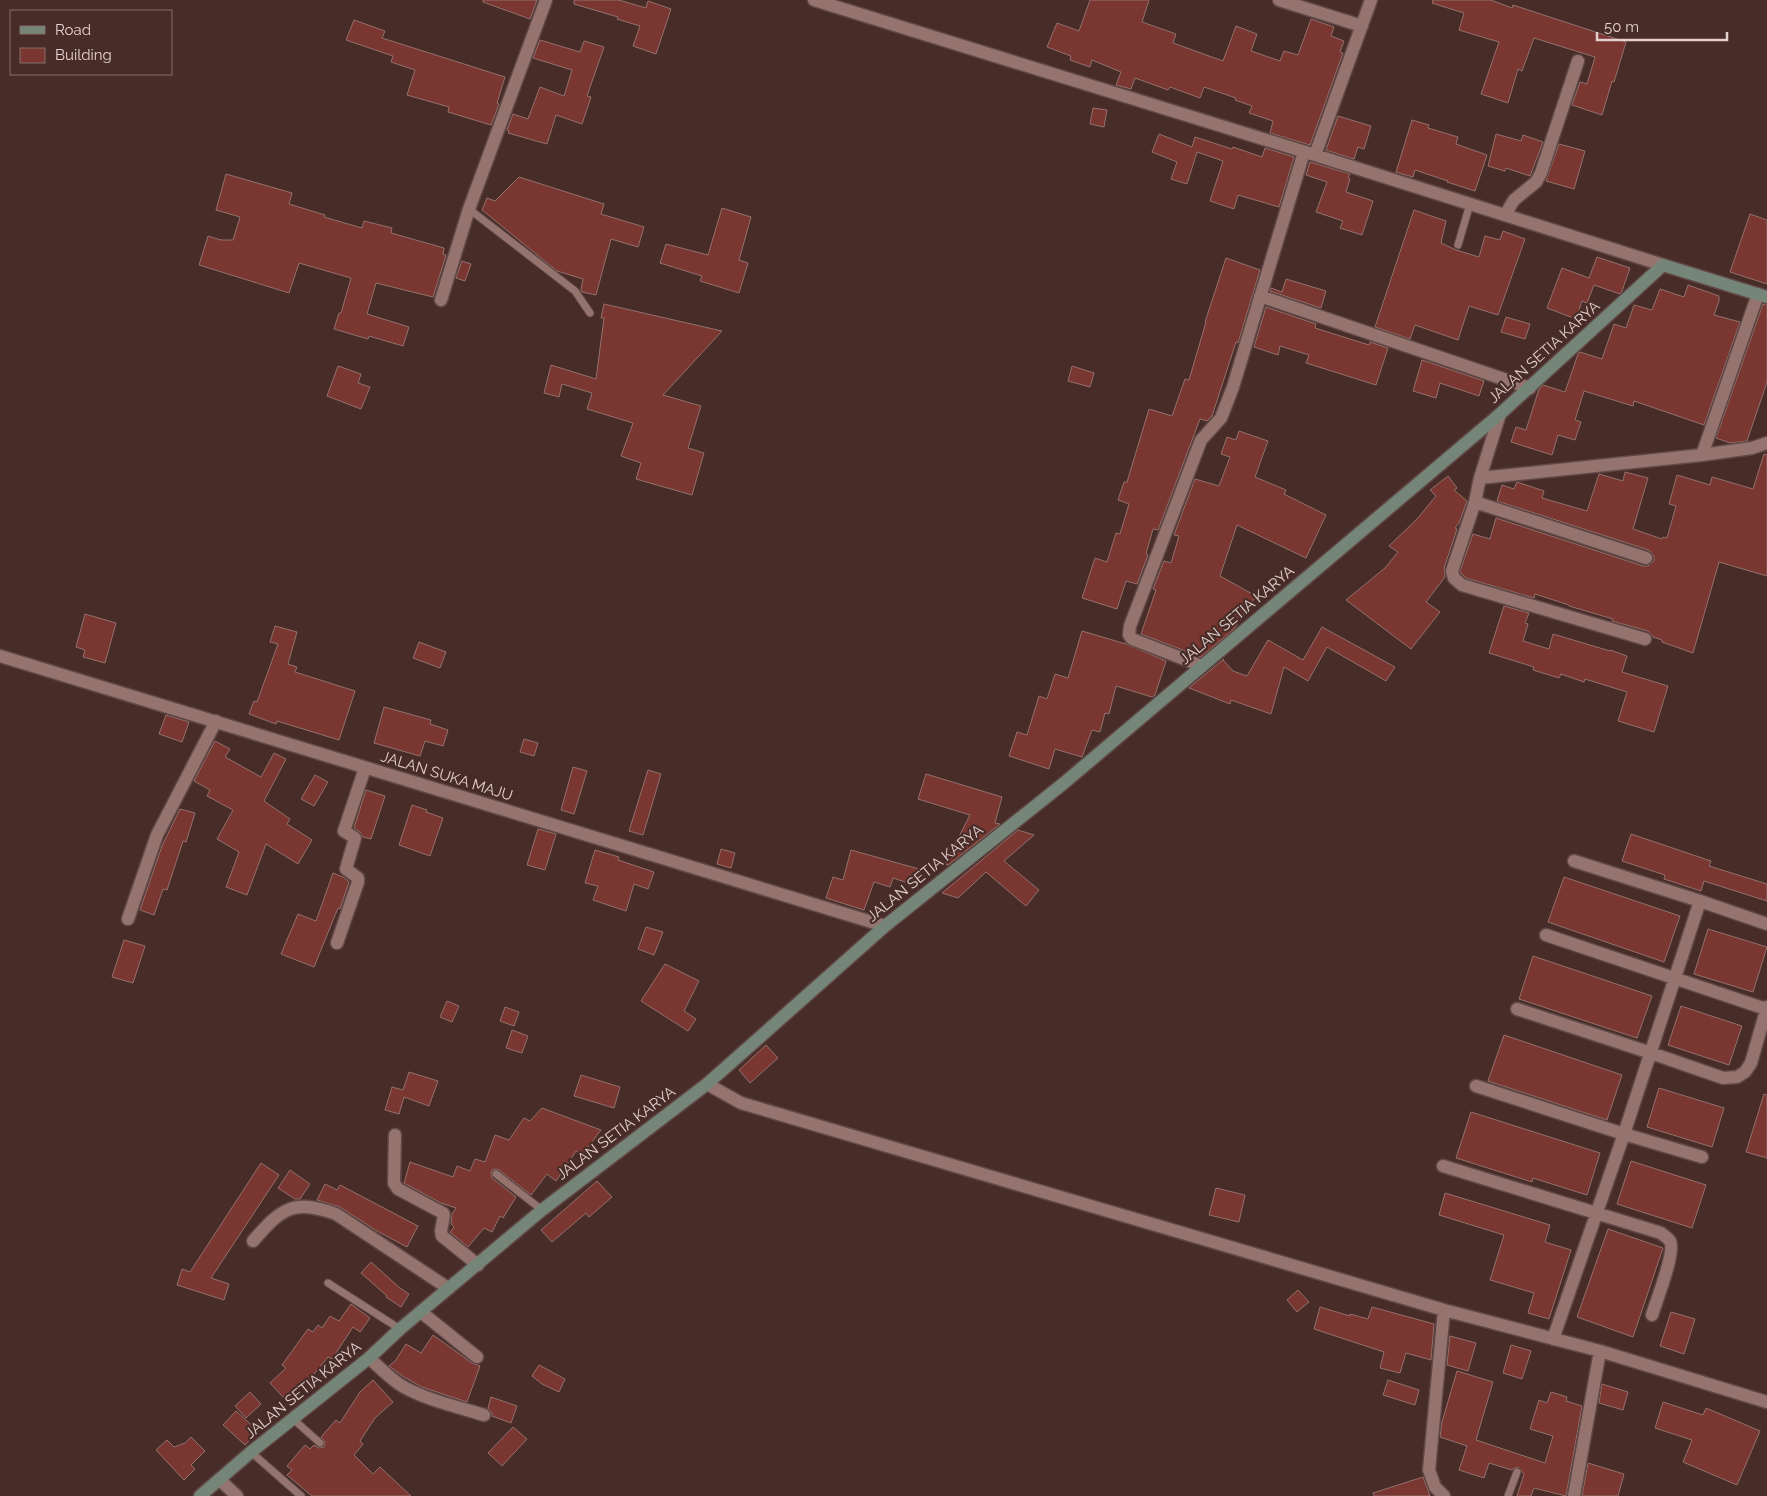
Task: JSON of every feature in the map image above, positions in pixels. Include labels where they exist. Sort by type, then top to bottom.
[{"type":"main road","points":[[1663,265],[1763,295]]},
{"type":"main road","name":"JALAN SETIA KARYA","points":[[200,1496],[251,1452],[369,1358],[400,1329],[542,1210],[707,1084],[884,926],[1064,783],[1500,414],[1663,265]]},
{"type":"street","points":[[441,300],[469,209],[546,0]]},
{"type":"street","points":[[814,0],[1310,153],[1663,265]]},
{"type":"street","points":[[1279,0],[1362,26]]},
{"type":"street","points":[[1202,666],[1132,639],[1129,635],[1130,626],[1202,440],[1221,418],[1260,296],[1310,153],[1371,0]]},
{"type":"street","points":[[1505,215],[1514,200],[1536,182],[1542,173],[1578,61]]},
{"type":"street","points":[[1702,455],[1763,295]]},
{"type":"street","points":[[1260,296],[1530,388]]},
{"type":"street","points":[[1500,414],[1480,478],[1475,502],[1452,571],[1454,578],[1462,585],[1645,639]]},
{"type":"street","points":[[1480,478],[1702,455],[1752,448],[1767,443]]},
{"type":"street","points":[[1475,502],[1646,558]]},
{"type":"street","name":"JALAN SUKA MAJU","points":[[0,656],[884,926]]},
{"type":"street","points":[[128,919],[157,835],[216,721]]},
{"type":"street","points":[[337,943],[358,882],[358,878],[346,869],[355,838],[344,831],[366,768]]},
{"type":"street","points":[[1574,861],[1767,924]]},
{"type":"street","points":[[1553,1338],[1598,1213],[1700,901]]},
{"type":"street","points":[[1517,1009],[1723,1078],[1737,1077],[1745,1072],[1751,1063],[1767,1008],[1546,935]]},
{"type":"street","points":[[707,1084],[741,1103],[1444,1310],[1600,1351],[1767,1402]]},
{"type":"street","points":[[1476,1086],[1702,1157]]},
{"type":"street","points":[[395,1135],[394,1183],[398,1189],[443,1213],[442,1236],[478,1265]]},
{"type":"street","points":[[1444,1166],[1660,1233],[1670,1241],[1671,1247],[1669,1261],[1652,1315]]},
{"type":"street","points":[[253,1241],[273,1218],[288,1209],[307,1206],[323,1209],[342,1218],[448,1288]]},
{"type":"street","points":[[1444,1310],[1429,1470],[1435,1487],[1444,1496]]},
{"type":"street","points":[[421,1312],[477,1357]]},
{"type":"street","points":[[1574,1496],[1600,1351]]},
{"type":"street","points":[[369,1358],[405,1387],[484,1415]]},
{"type":"street","points":[[220,1480],[237,1496]]},
{"type":"lane","points":[[1458,245],[1470,204]]},
{"type":"lane","points":[[469,209],[575,291],[590,312]]},
{"type":"lane","points":[[496,1174],[542,1210]]},
{"type":"lane","points":[[328,1283],[400,1329]]},
{"type":"lane","points":[[293,1419],[320,1443]]},
{"type":"lane","points":[[251,1452],[301,1496]]},
{"type":"lane","points":[[1508,1496],[1517,1472]]},
{"type":"building","points":[[483,0],[537,0],[530,19],[483,2]]},
{"type":"building","points":[[574,0],[619,0],[646,8],[648,1],[671,9],[656,54],[633,46],[640,26],[617,19],[618,17],[574,4]]},
{"type":"building","points":[[1090,0],[1149,0],[1142,22],[1176,34],[1173,43],[1223,61],[1236,26],[1257,34],[1251,51],[1280,61],[1284,51],[1298,55],[1311,19],[1334,27],[1331,36],[1344,41],[1340,52],[1343,53],[1310,145],[1270,133],[1273,121],[1249,113],[1252,106],[1235,100],[1236,98],[1204,87],[1200,98],[1170,87],[1168,90],[1135,78],[1131,89],[1116,85],[1121,72],[1092,60],[1090,67],[1070,60],[1071,56],[1047,47],[1057,23],[1079,31]]},
{"type":"building","points":[[1433,0],[1491,0],[1512,8],[1513,5],[1626,42],[1602,115],[1572,105],[1580,82],[1587,84],[1595,57],[1534,38],[1522,71],[1518,69],[1508,103],[1481,94],[1499,42],[1459,30],[1464,13],[1432,3]]},
{"type":"building","points":[[354,20],[385,31],[382,38],[505,77],[497,103],[499,104],[491,125],[448,112],[449,107],[407,95],[415,70],[391,62],[393,56],[346,40]]},
{"type":"building","points":[[540,40],[580,52],[584,41],[604,47],[587,96],[591,97],[582,124],[556,115],[547,144],[508,133],[509,131],[507,130],[513,114],[528,119],[540,87],[564,96],[572,70],[533,58]]},
{"type":"building","points":[[1093,108],[1107,110],[1104,127],[1090,124]]},
{"type":"building","points":[[1338,116],[1371,126],[1364,149],[1358,147],[1354,159],[1326,150]]},
{"type":"building","points":[[1412,120],[1429,125],[1428,128],[1458,137],[1456,144],[1487,155],[1475,191],[1415,170],[1413,177],[1396,172]]},
{"type":"building","points":[[1159,134],[1192,147],[1195,137],[1262,157],[1265,148],[1294,157],[1279,207],[1238,195],[1234,209],[1210,201],[1223,161],[1197,152],[1187,184],[1171,179],[1177,162],[1152,152]]},
{"type":"building","points":[[1496,134],[1521,141],[1523,135],[1543,142],[1530,176],[1506,168],[1505,171],[1488,166]]},
{"type":"building","points":[[1559,144],[1585,151],[1574,189],[1546,181]]},
{"type":"building","points":[[1310,162],[1350,174],[1346,192],[1373,201],[1362,235],[1340,228],[1343,221],[1316,212],[1327,182],[1306,175]]},
{"type":"building","points":[[226,174],[292,193],[289,204],[325,215],[324,217],[362,228],[364,221],[392,228],[391,233],[444,248],[443,254],[446,255],[433,297],[376,283],[367,314],[409,327],[403,346],[369,336],[368,339],[334,329],[339,313],[341,313],[351,278],[299,263],[289,293],[199,265],[208,236],[221,240],[233,240],[240,217],[216,210]]},
{"type":"building","points":[[519,177],[604,204],[601,214],[644,227],[638,247],[611,239],[596,295],[582,292],[583,279],[557,271],[482,210],[487,198],[495,201]]},
{"type":"building","points":[[722,208],[751,217],[739,260],[748,263],[739,293],[700,281],[702,276],[660,263],[666,244],[708,255]]},
{"type":"building","points":[[1414,210],[1446,221],[1441,243],[1479,257],[1485,236],[1500,240],[1503,231],[1525,239],[1498,315],[1469,306],[1458,340],[1415,325],[1410,339],[1375,327]]},
{"type":"building","points":[[1750,214],[1767,220],[1767,284],[1730,272]]},
{"type":"building","points":[[1597,257],[1630,268],[1620,294],[1594,285],[1587,303],[1582,301],[1576,319],[1547,308],[1562,268],[1589,278]]},
{"type":"building","points":[[1226,258],[1260,270],[1238,343],[1236,342],[1212,416],[1207,421],[1200,419],[1158,530],[1153,529],[1146,554],[1148,555],[1137,584],[1126,581],[1117,609],[1082,598],[1095,558],[1107,562],[1116,533],[1120,534],[1129,504],[1118,500],[1124,482],[1127,482],[1149,409],[1172,416],[1185,379],[1189,380],[1205,322]]},
{"type":"building","points":[[462,261],[471,264],[465,281],[456,278]]},
{"type":"building","points":[[1286,279],[1326,291],[1321,308],[1270,291],[1271,288],[1282,292]]},
{"type":"building","points":[[1688,285],[1719,296],[1714,315],[1740,322],[1704,425],[1634,401],[1633,406],[1584,391],[1575,420],[1581,422],[1575,440],[1558,435],[1552,455],[1511,442],[1516,427],[1526,430],[1539,389],[1543,385],[1565,392],[1580,352],[1602,359],[1614,324],[1626,328],[1634,305],[1652,310],[1660,289],[1684,297]]},
{"type":"building","points":[[604,304],[722,331],[663,395],[701,406],[688,448],[704,453],[692,495],[636,479],[641,463],[621,456],[633,423],[587,409],[592,393],[562,384],[559,397],[544,393],[551,365],[596,379]]},
{"type":"building","points":[[1763,304],[1767,305],[1767,382],[1747,441],[1730,443],[1716,438]]},
{"type":"building","points":[[1266,307],[1316,324],[1315,328],[1369,345],[1370,342],[1388,348],[1376,385],[1306,363],[1309,355],[1280,346],[1278,355],[1254,347]]},
{"type":"building","points":[[1506,317],[1530,324],[1525,339],[1501,332]]},
{"type":"building","points":[[1422,360],[1484,381],[1479,396],[1440,383],[1436,398],[1413,391]]},
{"type":"building","points":[[338,366],[361,374],[358,383],[370,387],[361,409],[327,396]]},
{"type":"building","points":[[1072,366],[1094,373],[1090,387],[1068,381]]},
{"type":"building","points":[[1239,431],[1268,441],[1255,477],[1286,490],[1284,494],[1326,515],[1306,558],[1237,525],[1220,576],[1256,596],[1234,629],[1201,657],[1141,634],[1156,590],[1153,589],[1164,561],[1171,563],[1179,536],[1174,535],[1195,479],[1219,486],[1230,457],[1221,454],[1227,437],[1236,440]]},
{"type":"building","points":[[1764,454],[1767,455],[1767,576],[1719,562],[1693,653],[1662,642],[1662,640],[1653,637],[1648,631],[1612,621],[1613,619],[1535,594],[1534,598],[1466,578],[1460,571],[1473,534],[1490,539],[1496,518],[1643,566],[1648,566],[1654,561],[1654,556],[1649,550],[1497,501],[1502,485],[1514,489],[1517,482],[1544,491],[1542,498],[1587,511],[1599,474],[1623,481],[1625,472],[1648,478],[1633,529],[1662,539],[1663,537],[1667,538],[1676,506],[1669,504],[1677,475],[1710,485],[1712,477],[1753,489]]},
{"type":"building","points":[[1448,476],[1457,488],[1454,490],[1467,501],[1459,523],[1455,528],[1457,529],[1444,568],[1445,577],[1426,602],[1440,612],[1411,649],[1346,600],[1385,568],[1398,552],[1389,546],[1417,519],[1436,496],[1430,490]]},
{"type":"building","points":[[1504,606],[1529,613],[1525,623],[1528,624],[1523,641],[1549,649],[1553,634],[1610,650],[1627,656],[1622,672],[1668,686],[1654,732],[1618,721],[1627,692],[1585,679],[1584,682],[1561,674],[1559,678],[1533,670],[1534,667],[1489,653]]},
{"type":"building","points":[[85,614],[116,623],[105,663],[83,657],[85,650],[76,647]]},
{"type":"building","points":[[275,626],[297,632],[288,664],[297,667],[295,672],[355,691],[339,740],[277,721],[276,724],[249,714],[254,701],[257,702],[278,644],[270,642]]},
{"type":"building","points":[[1322,627],[1395,667],[1386,681],[1327,647],[1308,681],[1284,667],[1271,714],[1231,700],[1230,704],[1189,688],[1224,659],[1233,671],[1247,676],[1268,640],[1303,660]]},
{"type":"building","points":[[1082,631],[1126,644],[1166,661],[1155,695],[1152,697],[1116,686],[1109,714],[1105,713],[1100,732],[1092,730],[1082,757],[1055,749],[1049,769],[1009,756],[1017,732],[1027,735],[1039,696],[1047,699],[1055,674],[1068,678]]},
{"type":"building","points":[[419,642],[446,652],[440,668],[413,658]]},
{"type":"building","points":[[384,707],[431,720],[430,724],[448,730],[443,746],[425,741],[420,756],[374,743]]},
{"type":"building","points":[[166,715],[189,722],[182,742],[159,734]]},
{"type":"building","points":[[524,739],[538,743],[534,756],[520,752]]},
{"type":"building","points":[[215,741],[230,749],[225,757],[261,777],[274,753],[286,759],[264,801],[290,819],[287,824],[312,840],[298,864],[266,844],[247,895],[226,887],[239,852],[217,839],[233,810],[207,796],[210,790],[194,781]]},
{"type":"building","points":[[573,767],[587,771],[574,814],[561,810]]},
{"type":"building","points":[[648,770],[661,774],[643,835],[629,831]]},
{"type":"building","points":[[926,774],[1002,797],[995,823],[1000,824],[948,865],[945,864],[970,815],[918,799]]},
{"type":"building","points":[[315,775],[328,782],[314,806],[301,799]]},
{"type":"building","points":[[366,790],[385,796],[371,839],[363,837],[354,828]]},
{"type":"building","points":[[412,805],[443,818],[430,856],[399,845]]},
{"type":"building","points":[[180,809],[195,813],[186,842],[183,841],[167,890],[163,889],[154,915],[140,910],[162,846]]},
{"type":"building","points":[[538,829],[556,834],[545,870],[527,865]]},
{"type":"building","points":[[1018,830],[1034,835],[1004,861],[1039,890],[1026,906],[986,872],[958,898],[942,893]]},
{"type":"building","points":[[1631,834],[1711,861],[1709,866],[1767,884],[1767,901],[1704,881],[1701,891],[1664,879],[1665,875],[1622,861]]},
{"type":"building","points":[[721,849],[735,853],[731,868],[717,864]]},
{"type":"building","points":[[595,850],[619,857],[618,860],[654,872],[648,889],[634,884],[626,911],[593,900],[598,886],[585,883]]},
{"type":"building","points":[[851,850],[919,869],[914,885],[893,878],[890,887],[874,882],[864,910],[826,898],[833,877],[843,880]]},
{"type":"building","points":[[333,873],[349,882],[340,909],[338,908],[314,967],[281,954],[298,914],[316,921]]},
{"type":"building","points":[[1564,877],[1680,916],[1664,962],[1548,922]]},
{"type":"building","points":[[646,927],[663,932],[654,955],[638,949]]},
{"type":"building","points":[[1708,929],[1767,947],[1753,992],[1694,974]]},
{"type":"building","points":[[124,940],[145,946],[133,983],[112,977]]},
{"type":"building","points":[[1533,956],[1652,996],[1637,1038],[1519,999]]},
{"type":"building","points":[[665,964],[699,981],[684,1011],[696,1019],[688,1031],[641,1001]]},
{"type":"building","points":[[447,1001],[459,1006],[452,1022],[440,1017]]},
{"type":"building","points":[[1681,1006],[1742,1026],[1729,1065],[1668,1045]]},
{"type":"building","points":[[505,1007],[519,1012],[514,1026],[500,1021]]},
{"type":"building","points":[[512,1030],[528,1036],[522,1053],[506,1048]]},
{"type":"building","points":[[1504,1035],[1622,1075],[1607,1120],[1488,1081]]},
{"type":"building","points":[[766,1045],[778,1058],[750,1083],[739,1070]]},
{"type":"building","points":[[409,1072],[438,1081],[429,1106],[404,1097],[399,1114],[385,1110],[392,1087],[403,1090]]},
{"type":"building","points":[[581,1075],[620,1087],[614,1108],[574,1096]]},
{"type":"building","points":[[1659,1088],[1724,1108],[1712,1147],[1647,1127]]},
{"type":"building","points":[[1764,1094],[1767,1095],[1767,1158],[1746,1152]]},
{"type":"building","points":[[542,1108],[601,1130],[582,1155],[576,1151],[556,1181],[547,1174],[531,1195],[499,1170],[492,1170],[492,1178],[516,1197],[503,1218],[500,1216],[492,1232],[484,1228],[468,1247],[450,1232],[454,1227],[451,1224],[452,1214],[456,1208],[441,1203],[404,1183],[410,1162],[453,1177],[457,1166],[470,1171],[475,1159],[485,1162],[495,1135],[509,1140],[524,1118],[530,1121]]},
{"type":"building","points":[[1471,1112],[1600,1153],[1587,1195],[1533,1178],[1532,1182],[1456,1158]]},
{"type":"building","points":[[1631,1161],[1706,1185],[1692,1228],[1617,1204]]},
{"type":"building","points":[[261,1163],[279,1175],[211,1278],[229,1284],[224,1300],[177,1285],[182,1269],[190,1272]]},
{"type":"building","points":[[290,1170],[310,1184],[300,1199],[295,1199],[278,1188]]},
{"type":"building","points":[[597,1181],[612,1197],[589,1217],[586,1213],[552,1242],[541,1230]]},
{"type":"building","points":[[325,1184],[337,1190],[340,1185],[418,1226],[407,1247],[377,1231],[340,1207],[317,1200]]},
{"type":"building","points":[[1216,1188],[1245,1195],[1239,1222],[1209,1215]]},
{"type":"building","points":[[1445,1193],[1550,1225],[1545,1242],[1571,1250],[1549,1319],[1528,1313],[1534,1293],[1490,1280],[1504,1235],[1439,1215]]},
{"type":"building","points":[[1608,1229],[1663,1248],[1633,1337],[1577,1317]]},
{"type":"building","points":[[371,1262],[409,1294],[401,1307],[386,1297],[361,1273]]},
{"type":"building","points":[[1298,1290],[1309,1302],[1297,1312],[1287,1300]]},
{"type":"building","points":[[351,1304],[370,1318],[360,1332],[353,1327],[332,1359],[328,1357],[306,1384],[302,1381],[284,1398],[270,1383],[286,1368],[282,1365],[308,1329],[313,1332],[318,1325],[322,1328],[330,1316],[339,1321]]},
{"type":"building","points":[[1320,1307],[1368,1319],[1372,1307],[1434,1324],[1431,1360],[1406,1353],[1400,1373],[1380,1368],[1384,1352],[1314,1329]]},
{"type":"building","points":[[1671,1312],[1695,1319],[1684,1354],[1660,1346]]},
{"type":"building","points":[[433,1335],[472,1363],[480,1366],[467,1402],[422,1387],[389,1366],[396,1360],[406,1344],[421,1353]]},
{"type":"building","points":[[1450,1336],[1476,1343],[1468,1371],[1447,1365]]},
{"type":"building","points":[[1511,1345],[1531,1351],[1522,1379],[1503,1373]]},
{"type":"building","points":[[539,1365],[565,1379],[559,1392],[542,1384],[532,1376]]},
{"type":"building","points":[[1457,1371],[1493,1382],[1476,1440],[1545,1463],[1553,1436],[1530,1429],[1539,1400],[1547,1403],[1551,1392],[1567,1397],[1566,1401],[1582,1406],[1566,1496],[1534,1488],[1531,1496],[1517,1496],[1524,1474],[1518,1467],[1512,1470],[1489,1463],[1484,1478],[1459,1470],[1467,1446],[1440,1437],[1442,1422]]},
{"type":"building","points":[[373,1380],[393,1402],[375,1418],[360,1441],[363,1444],[354,1455],[373,1474],[380,1467],[411,1496],[312,1496],[287,1475],[292,1470],[287,1466],[305,1445],[310,1449],[314,1445],[319,1448],[324,1447],[325,1442],[321,1437],[336,1420],[340,1423],[360,1392]]},
{"type":"building","points":[[1388,1380],[1419,1390],[1415,1405],[1383,1395]]},
{"type":"building","points":[[1602,1384],[1628,1392],[1623,1410],[1599,1403]]},
{"type":"building","points":[[250,1392],[261,1404],[246,1418],[235,1406]]},
{"type":"building","points":[[491,1397],[517,1406],[511,1423],[492,1416],[488,1408]]},
{"type":"building","points":[[1663,1402],[1703,1415],[1706,1408],[1760,1431],[1737,1485],[1683,1462],[1692,1440],[1655,1428]]},
{"type":"building","points":[[236,1411],[258,1431],[245,1445],[223,1425]]},
{"type":"building","points":[[513,1427],[527,1439],[502,1466],[488,1453]]},
{"type":"building","points":[[191,1437],[205,1451],[191,1465],[195,1469],[184,1480],[156,1450],[167,1440],[174,1447],[185,1443]]},
{"type":"building","points":[[1588,1463],[1624,1474],[1618,1496],[1582,1496]]},
{"type":"building","points":[[1423,1477],[1430,1496],[1374,1496],[1373,1493]]}]
